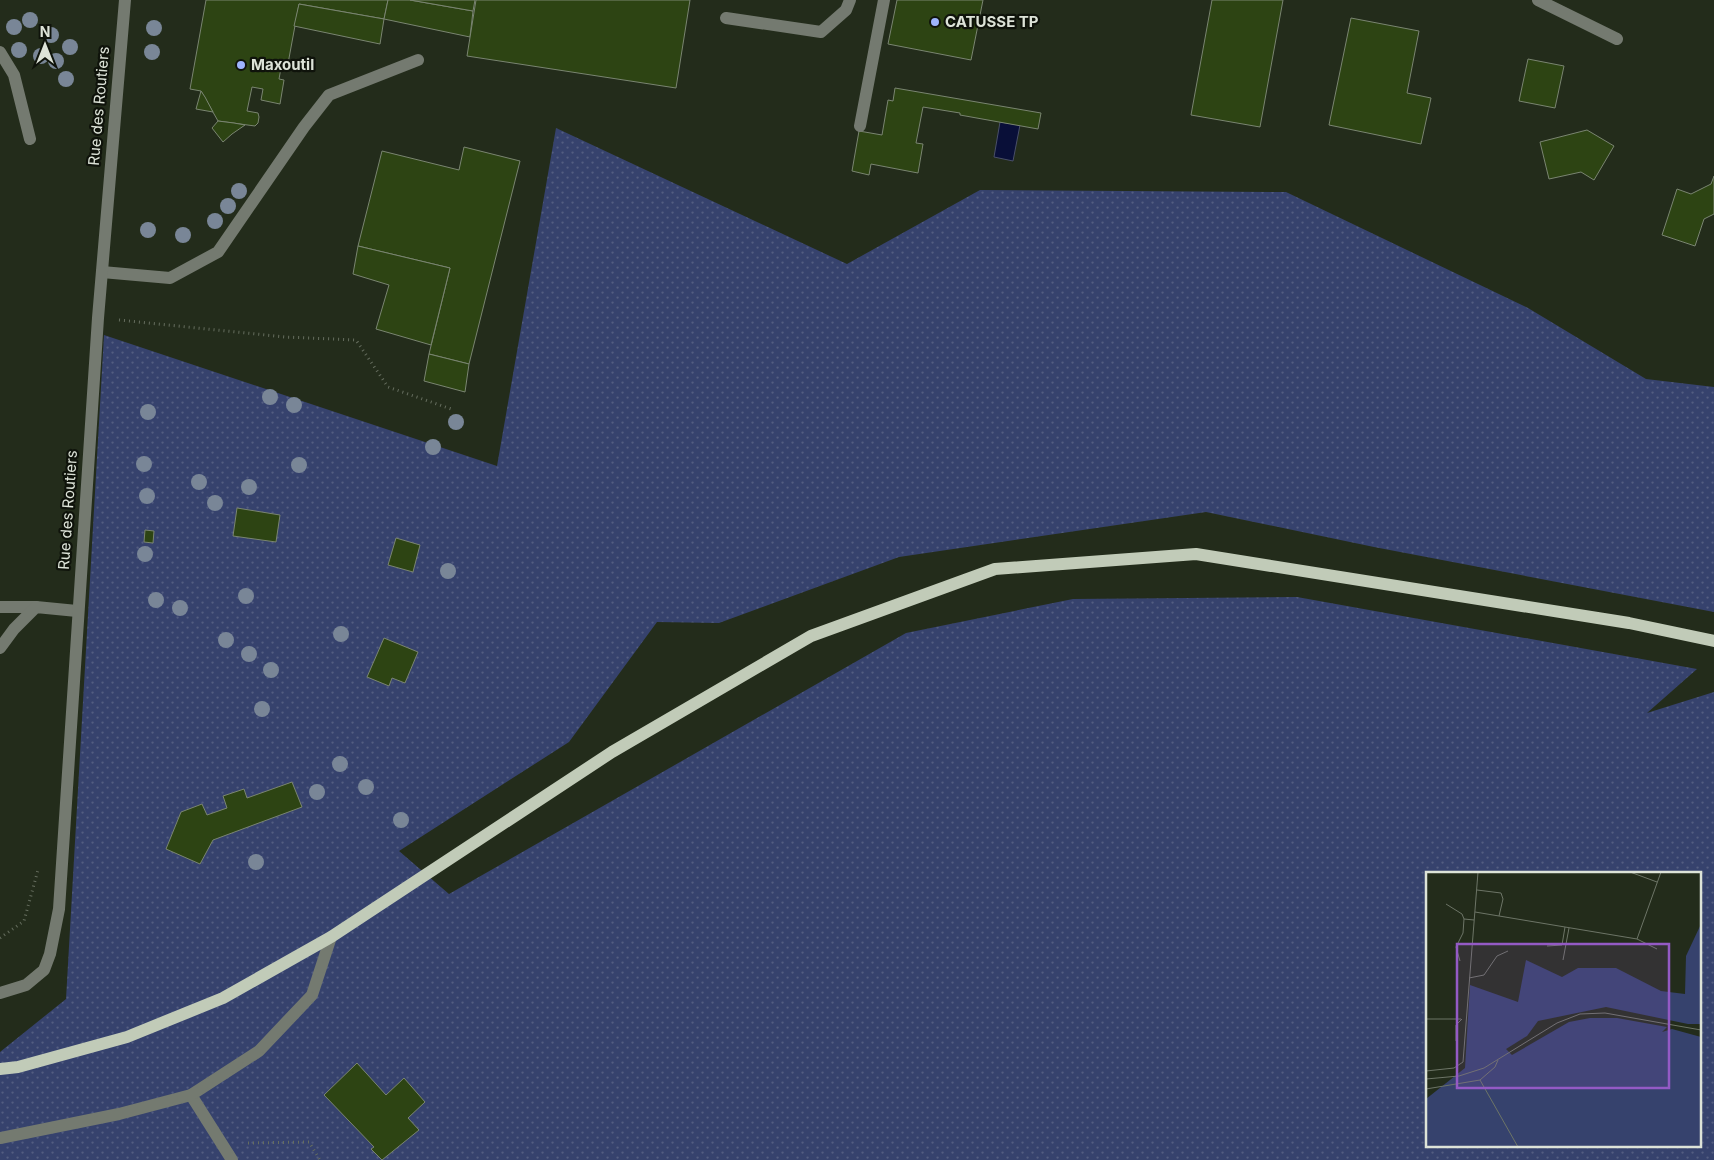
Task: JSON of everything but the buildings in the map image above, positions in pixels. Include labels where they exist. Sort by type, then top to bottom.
[{"type":"main road","points":[[0,1069],[18,1067],[127,1036],[223,998],[330,937],[612,752],[811,636],[995,569],[1196,554],[1629,623],[1714,641]]},
{"type":"street","name":"Rue des Routiers","points":[[0,993],[26,985],[44,970],[50,954],[58,909],[98,318],[124,0]]},
{"type":"street","points":[[726,18],[821,32],[846,10],[850,0]]},
{"type":"street","points":[[860,126],[884,0]]},
{"type":"street","points":[[1538,0],[1617,40]]},
{"type":"street","points":[[0,52],[14,76],[30,139]]},
{"type":"street","points":[[102,272],[170,278],[218,252],[304,127],[329,95],[418,60]]},
{"type":"street","points":[[0,606],[36,606],[77,612]]},
{"type":"street","points":[[0,648],[14,629],[36,606]]},
{"type":"street","points":[[0,1138],[119,1114],[191,1095],[259,1051],[312,995],[330,937]]},
{"type":"street","points":[[191,1095],[225,1146],[232,1160]]},
{"type":"path","points":[[98,318],[284,337],[356,340],[388,387],[454,410]]},
{"type":"path","points":[[225,1146],[241,1143],[309,1142],[320,1160]]},
{"type":"shaded area","points":[[1000,122],[1020,125],[1013,161],[994,157]]},
{"type":"shaded area","points":[[556,128],[847,264],[980,190],[1286,192],[1528,308],[1646,379],[1714,387],[1714,612],[1374,547],[1206,512],[899,557],[719,623],[657,622],[569,742],[399,851],[449,894],[906,633],[1073,599],[1297,597],[1697,669],[1647,713],[1714,692],[1714,1160],[0,1160],[0,1052],[66,999],[104,335],[497,466]]},
{"type":"place","name":"CATUSSE TP","points":[[935,22]]},
{"type":"place","name":"Maxoutil","points":[[241,65]]}]
